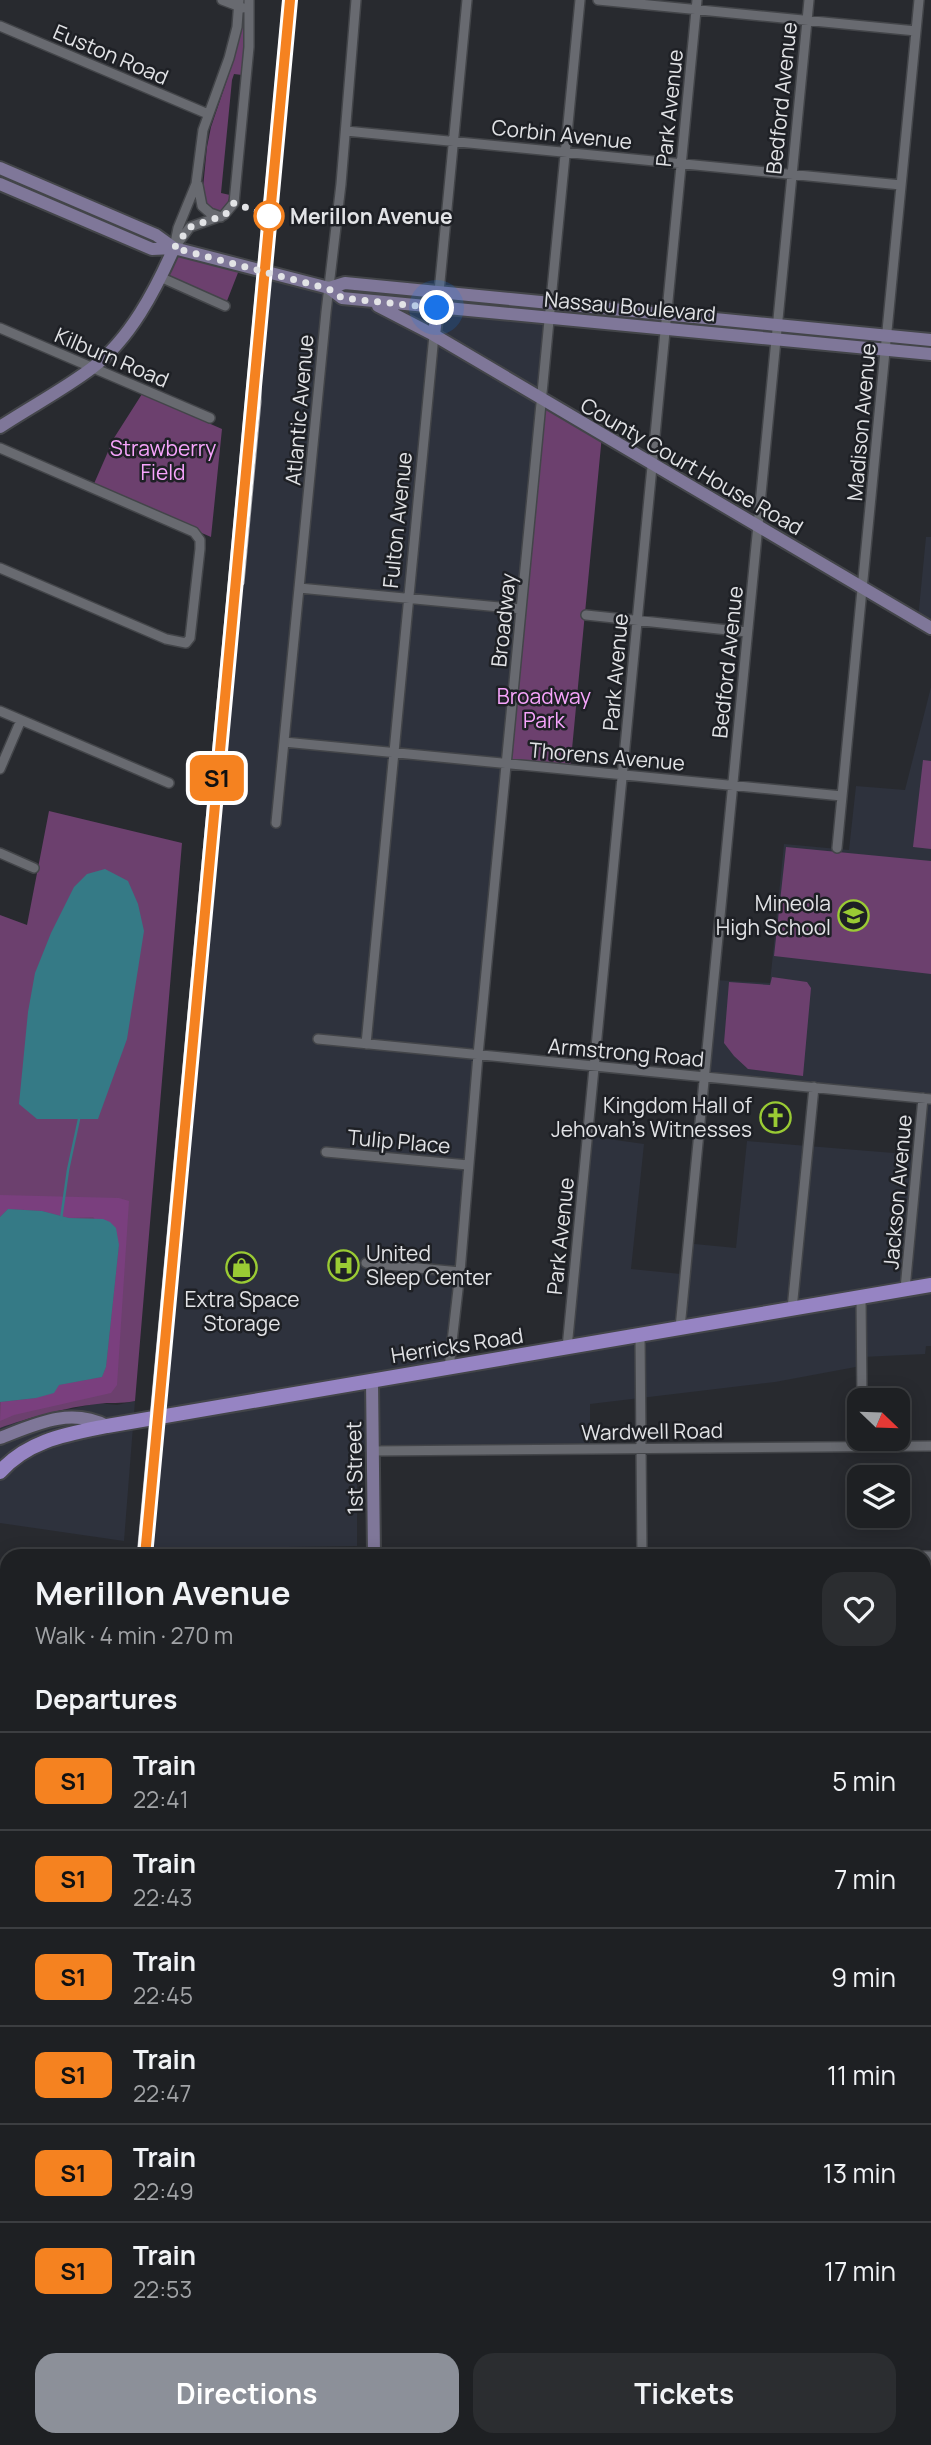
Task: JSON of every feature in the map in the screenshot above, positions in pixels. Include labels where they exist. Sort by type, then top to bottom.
[{"type":"main road","name":"Nassau Boulevard","points":[[0,168],[156,234],[174,248]]},
{"type":"main road","name":"Nassau Boulevard","points":[[0,184],[152,249],[174,248],[329,289],[342,298],[776,339],[886,343],[931,340]]},
{"type":"main road","points":[[0,427],[93,368],[128,329],[160,277],[174,248]]},
{"type":"main road","name":"Nassau Boulevard","points":[[329,289],[345,283],[777,325],[886,343],[931,354]]},
{"type":"main road","name":"Fulton Avenue","points":[[434,335],[439,292]]},
{"type":"main road","name":"County Court House Road","points":[[371,302],[434,335],[931,628]]},
{"type":"main road","name":"Herricks Road","points":[[0,1472],[19,1454],[38,1444],[56,1437],[107,1426],[931,1285]]},
{"type":"main road","name":"1st Street","points":[[372,1380],[374,1549]]},
{"type":"main road","points":[[0,1438],[51,1419],[69,1416],[80,1416],[107,1426]]},
{"type":"street","points":[[222,0],[244,4]]},
{"type":"street","name":"Atlantic Avenue","points":[[276,823],[346,131],[356,0]]},
{"type":"street","name":"Fulton Avenue","points":[[439,292],[467,0]]},
{"type":"street","name":"Broadway","points":[[449,1368],[580,0]]},
{"type":"street","points":[[598,0],[697,5],[916,31]]},
{"type":"street","name":"Bedford Avenue","points":[[680,1328],[808,0]]},
{"type":"street","name":"Madison Avenue","points":[[837,848],[919,0]]},
{"type":"street","points":[[174,248],[178,229],[194,192],[208,114],[229,58],[244,4]]},
{"type":"street","points":[[174,248],[190,227],[221,217],[228,213],[234,203],[249,47],[244,4]]},
{"type":"street","name":"Park Avenue","points":[[567,1348],[697,5]]},
{"type":"street","name":"Euston Road","points":[[0,26],[208,114]]},
{"type":"street","name":"Corbin Avenue","points":[[346,131],[901,185]]},
{"type":"street","points":[[198,176],[202,206],[213,215],[221,217]]},
{"type":"street","points":[[160,277],[225,306]]},
{"type":"street","name":"Kilburn Road","points":[[0,328],[210,418]]},
{"type":"street","name":"Fulton Avenue","points":[[366,1044],[434,335]]},
{"type":"street","points":[[0,448],[194,532],[200,540],[190,638],[186,643],[178,643],[0,568]]},
{"type":"street","points":[[299,588],[521,609]]},
{"type":"street","points":[[586,615],[747,632]]},
{"type":"street","points":[[0,710],[169,783]]},
{"type":"street","points":[[0,769],[21,720]]},
{"type":"street","name":"Thorens Avenue","points":[[284,742],[842,796]]},
{"type":"street","points":[[0,853],[34,868]]},
{"type":"street","name":"Armstrong Road","points":[[318,1039],[927,1099]]},
{"type":"street","points":[[792,1309],[814,1087]]},
{"type":"street","name":"Jackson Avenue","points":[[905,1289],[927,1099]]},
{"type":"street","name":"Tulip Place","points":[[326,1152],[468,1165]]},
{"type":"street","points":[[366,1263],[460,1272]]},
{"type":"street","points":[[861,1297],[862,1388]]},
{"type":"street","points":[[640,1335],[642,1549]]},
{"type":"street","name":"Wardwell Road","points":[[373,1451],[641,1449],[847,1442]]},
{"type":"street","name":"Wardwell Road","points":[[910,1445],[931,1446]]},
{"type":"street","points":[[0,2250],[0,2259]]},
{"type":"shaded area","points":[[269,273],[329,288],[549,318],[448,1367],[567,1347],[587,1136],[644,1144],[631,1269],[681,1274],[686,1271],[684,1243],[736,1248],[747,1141],[918,1155],[923,1098],[706,1075],[715,980],[770,983],[784,844],[849,850],[856,786],[905,790],[931,687],[931,1346],[926,1346],[925,1354],[862,1357],[861,1366],[775,1382],[590,1404],[590,1448],[357,1452],[357,1546],[149,1549],[162,1436]]},
{"type":"shaded area","points":[[926,537],[931,537],[931,627],[918,619]]},
{"type":"shaded area","points":[[0,1195],[119,1198],[129,1201],[117,1385],[111,1393],[14,1415],[0,1421],[1,1402],[36,1398],[58,1385],[102,1377],[106,1367],[119,1245],[93,1217],[69,1218],[42,1211],[8,1209],[0,1217]]},
{"type":"shaded area","points":[[135,1401],[124,1541],[0,1523],[0,1428],[22,1420],[98,1403],[117,1405]]},
{"type":"green space","points":[[242,26],[246,27],[242,75],[234,74],[232,80],[221,193],[230,195],[226,208],[217,212],[207,207],[202,198],[207,147]]},
{"type":"green space","points":[[0,169],[167,247],[152,249],[0,184]]},
{"type":"green space","points":[[174,248],[241,265],[225,306],[160,277]]},
{"type":"green space","name":"Strawberry Field","points":[[142,394],[222,429],[211,537],[93,486],[114,438]]},
{"type":"green space","name":"Broadway Park","points":[[541,400],[602,435],[570,770],[507,764]]},
{"type":"green space","points":[[923,760],[931,761],[931,849],[913,847]]},
{"type":"green space","points":[[49,811],[182,843],[135,1401],[73,1408],[0,1428],[0,915],[27,925]]},
{"type":"green space","points":[[786,847],[931,861],[931,974],[774,956]]},
{"type":"green space","points":[[772,977],[807,982],[811,988],[803,1076],[748,1069],[724,1043],[729,982],[770,985]]},
{"type":"water","points":[[105,869],[128,881],[138,904],[144,931],[127,1039],[98,1119],[37,1119],[19,1104],[28,1012],[35,973],[74,887],[87,874]]},
{"type":"water","points":[[8,1209],[42,1211],[69,1218],[103,1219],[116,1228],[119,1245],[106,1367],[102,1377],[59,1385],[54,1393],[36,1398],[0,1402],[0,1217]]},
{"type":"waterway","points":[[61,1219],[79,1119]]},
{"type":"railway","points":[[140,1549],[285,0]]},
{"type":"railway","points":[[242,583],[259,402],[259,352]]},
{"type":"train","name":"S1","points":[[146,1549],[290,0]]},
{"type":"place","name":"Merillon Avenue","points":[[269,216]]},
{"type":"place","name":"Mineola High School","points":[[854,915]]},
{"type":"place","name":"Kingdom Hall of Jehovah’s Witnesses","points":[[775,1117]]},
{"type":"place","name":"United Sleep Center","points":[[343,1265]]},
{"type":"place","name":"Extra Space Storage","points":[[242,1267]]},
{"type":"route","points":[[269,216],[234,203],[225,215],[190,227],[174,248],[329,289],[342,298],[437,308]]}]
